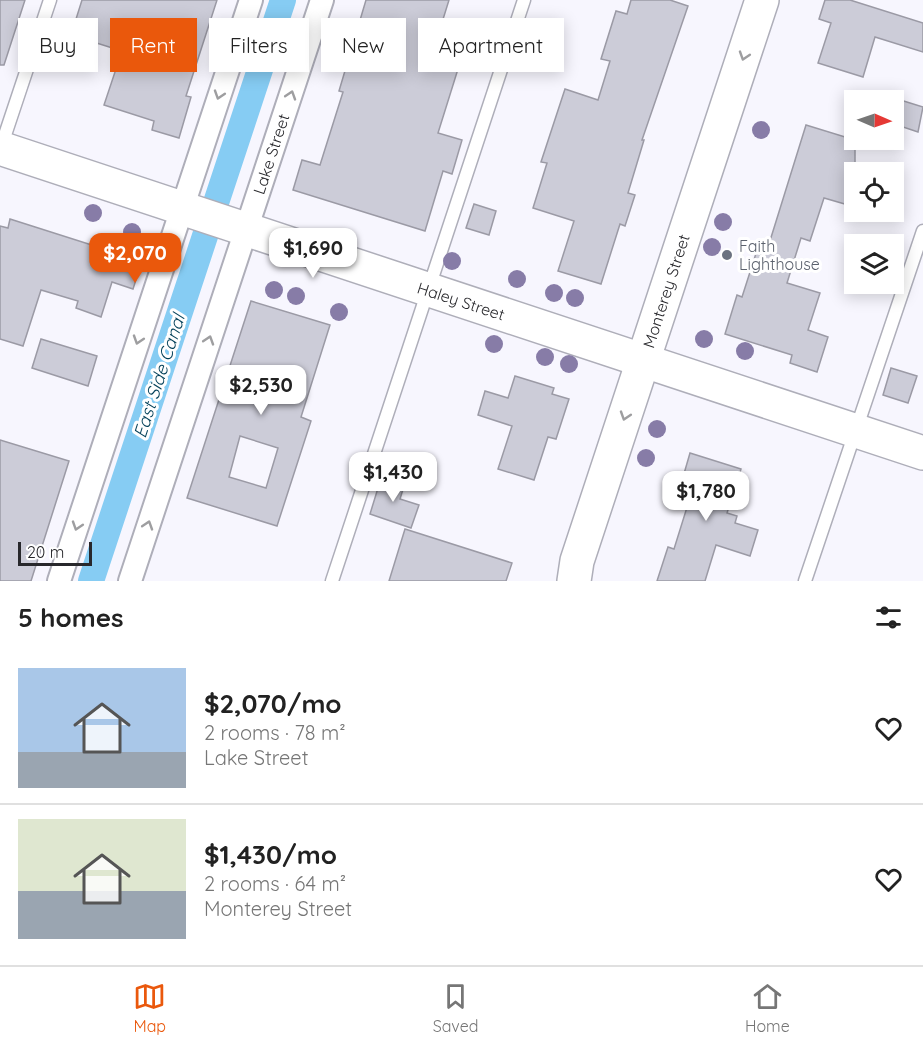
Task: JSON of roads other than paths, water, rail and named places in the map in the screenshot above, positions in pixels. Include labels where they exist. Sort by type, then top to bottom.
[{"type":"main road","name":"Monterey Street","points":[[573,574],[762,0]]},
{"type":"main road","name":"Haley Street","points":[[0,149],[923,453]]},
{"type":"street","points":[[58,581],[251,0]]},
{"type":"street","name":"Lake Street","points":[[130,581],[322,0]]},
{"type":"lane","points":[[0,149],[50,0]]},
{"type":"lane","points":[[332,581],[524,0]]},
{"type":"lane","points":[[805,581],[923,231]]},
{"type":"waterway","name":"East Side Canal","points":[[91,581],[283,0]]},
{"type":"place","name":"Faith Lighthouse","points":[[727,255]]}]
